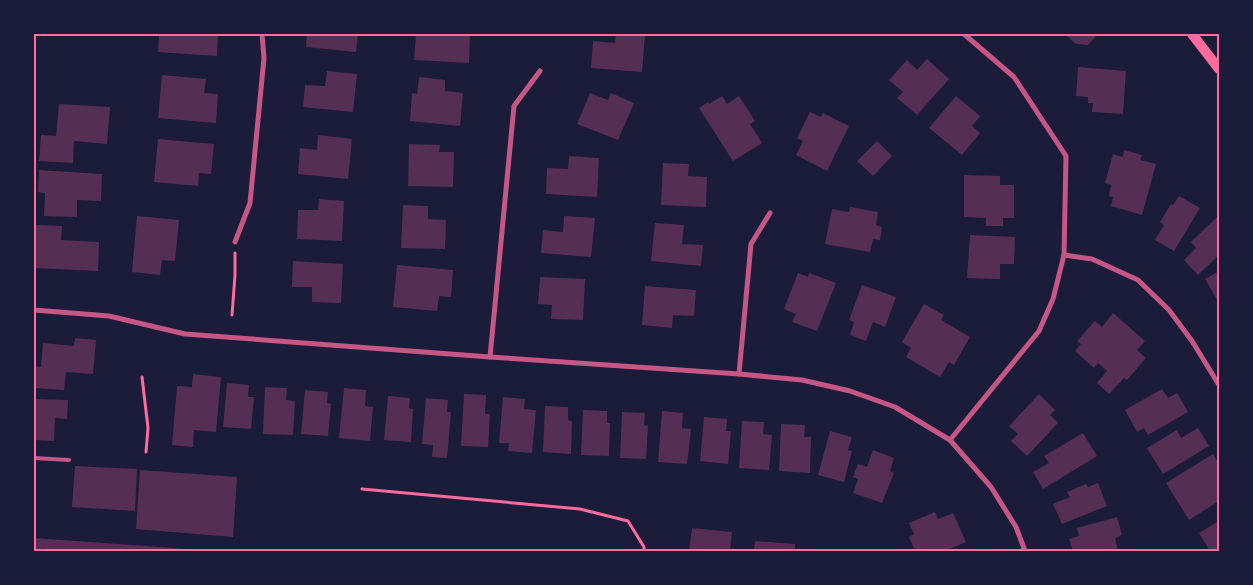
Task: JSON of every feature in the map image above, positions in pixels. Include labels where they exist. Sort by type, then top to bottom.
[{"type":"main road","points":[[1192,34],[1219,69]]},
{"type":"street","points":[[235,242],[250,203],[264,58],[262,34]]},
{"type":"street","points":[[950,440],[1039,331],[1054,299],[1064,255],[1066,156],[1014,77],[964,34]]},
{"type":"street","points":[[490,357],[514,106],[540,71]]},
{"type":"street","points":[[740,374],[751,244],[770,212]]},
{"type":"street","points":[[1064,255],[1092,259],[1138,280],[1169,310],[1192,341],[1219,386]]},
{"type":"street","points":[[34,310],[110,316],[186,334],[740,374],[802,380],[850,391],[895,407],[950,440],[991,487],[1016,527],[1025,551]]},
{"type":"lane","points":[[34,458],[69,460]]},
{"type":"path","points":[[232,315],[235,242]]},
{"type":"path","points":[[142,377],[148,428],[146,452]]},
{"type":"path","points":[[362,489],[580,509],[628,521],[644,547],[644,551]]},
{"type":"building","points":[[159,34],[218,34],[217,56],[158,52]]},
{"type":"building","points":[[307,34],[358,34],[356,52],[306,47]]},
{"type":"building","points":[[416,34],[470,34],[469,63],[414,60]]},
{"type":"building","points":[[616,34],[645,35],[642,72],[591,68],[593,41],[615,43]]},
{"type":"building","points":[[1065,34],[1098,34],[1088,45],[1076,44]]},
{"type":"building","points":[[927,59],[949,79],[917,115],[897,98],[903,92],[889,80],[907,60],[917,70]]},
{"type":"building","points":[[1078,67],[1126,71],[1123,114],[1092,112],[1093,103],[1088,103],[1088,97],[1076,96]]},
{"type":"building","points":[[327,71],[357,74],[353,112],[303,107],[305,85],[325,86]]},
{"type":"building","points":[[162,75],[206,79],[204,93],[218,94],[216,123],[158,118]]},
{"type":"building","points":[[419,77],[445,80],[445,91],[463,93],[460,126],[410,121],[412,93],[417,94]]},
{"type":"building","points":[[590,93],[608,100],[611,93],[634,103],[618,140],[577,124]]},
{"type":"building","points":[[722,96],[727,104],[739,96],[755,121],[750,124],[762,143],[733,161],[699,108]]},
{"type":"building","points":[[956,96],[980,116],[972,126],[980,133],[962,155],[929,128]]},
{"type":"building","points":[[59,104],[110,107],[107,144],[74,141],[73,163],[39,161],[41,135],[56,136]]},
{"type":"building","points":[[810,112],[821,117],[823,113],[849,126],[827,171],[796,155],[803,141],[797,138]]},
{"type":"building","points":[[318,135],[352,139],[348,179],[298,174],[300,148],[317,150]]},
{"type":"building","points":[[158,139],[214,144],[211,174],[199,173],[198,186],[154,182]]},
{"type":"building","points":[[877,141],[892,156],[873,176],[857,161]]},
{"type":"building","points":[[409,144],[440,145],[439,152],[454,152],[453,187],[408,186]]},
{"type":"building","points":[[1124,150],[1142,155],[1140,160],[1156,164],[1142,215],[1111,206],[1113,197],[1109,196],[1111,185],[1105,183],[1113,154],[1123,157]]},
{"type":"building","points":[[569,156],[599,158],[597,197],[546,194],[547,168],[568,169]]},
{"type":"building","points":[[663,163],[689,164],[688,176],[707,177],[706,207],[661,205]]},
{"type":"building","points":[[39,170],[102,174],[101,201],[77,200],[77,217],[44,216],[45,193],[38,192]]},
{"type":"building","points":[[964,175],[1000,176],[1000,185],[1014,185],[1014,218],[1003,218],[1003,226],[986,226],[986,218],[964,217]]},
{"type":"building","points":[[1179,196],[1200,208],[1174,251],[1155,240],[1164,225],[1160,222],[1171,204],[1173,205]]},
{"type":"building","points":[[319,199],[344,201],[342,241],[297,239],[298,210],[318,210]]},
{"type":"building","points":[[403,205],[428,206],[428,219],[446,220],[445,249],[401,248]]},
{"type":"building","points":[[850,207],[878,212],[876,225],[882,227],[880,240],[873,239],[870,252],[825,244],[832,209],[849,212]]},
{"type":"building","points":[[137,216],[179,220],[175,261],[162,260],[160,275],[132,272]]},
{"type":"building","points":[[564,216],[595,218],[591,257],[541,253],[543,230],[563,232]]},
{"type":"building","points":[[1217,217],[1219,219],[1219,255],[1198,275],[1184,260],[1196,248],[1191,242]]},
{"type":"building","points":[[655,223],[684,225],[682,244],[703,245],[701,266],[651,261]]},
{"type":"building","points":[[36,225],[62,226],[61,240],[99,242],[98,271],[34,268]]},
{"type":"building","points":[[970,235],[1015,237],[1014,264],[1000,264],[1000,279],[967,278]]},
{"type":"building","points":[[293,261],[343,264],[341,303],[312,302],[312,287],[292,287]]},
{"type":"building","points":[[397,265],[453,270],[451,297],[439,296],[437,311],[393,307]]},
{"type":"building","points":[[1219,271],[1219,303],[1205,279]]},
{"type":"building","points":[[798,273],[808,277],[809,273],[836,283],[817,331],[792,322],[796,314],[784,309]]},
{"type":"building","points":[[540,277],[585,279],[583,320],[551,319],[552,305],[538,304]]},
{"type":"building","points":[[862,285],[896,297],[885,327],[873,322],[866,341],[850,335],[854,322],[849,320]]},
{"type":"building","points":[[645,286],[696,290],[694,316],[673,315],[672,328],[642,325]]},
{"type":"building","points":[[924,304],[944,315],[941,320],[970,337],[954,365],[949,362],[940,377],[906,357],[911,348],[902,342]]},
{"type":"building","points":[[1113,313],[1145,341],[1137,350],[1146,358],[1127,380],[1124,378],[1109,394],[1097,383],[1107,371],[1098,363],[1094,368],[1075,351],[1081,344],[1077,341],[1095,321],[1102,327]]},
{"type":"building","points":[[75,338],[96,340],[93,374],[66,372],[64,390],[34,388],[34,366],[41,367],[43,343],[74,346]]},
{"type":"building","points":[[193,374],[221,377],[216,432],[194,430],[193,447],[172,445],[177,386],[192,387]]},
{"type":"building","points":[[227,383],[249,385],[248,397],[254,397],[251,429],[223,427]]},
{"type":"building","points":[[265,387],[287,388],[286,400],[295,401],[293,435],[263,434]]},
{"type":"building","points":[[344,388],[366,390],[365,406],[373,407],[370,441],[339,438]]},
{"type":"building","points":[[1162,389],[1168,398],[1177,393],[1188,412],[1148,435],[1144,428],[1137,432],[1125,410]]},
{"type":"building","points":[[305,390],[328,392],[327,403],[331,404],[328,436],[301,434]]},
{"type":"building","points":[[464,394],[486,395],[485,414],[490,414],[488,447],[461,446]]},
{"type":"building","points":[[1039,394],[1055,410],[1050,415],[1058,423],[1027,456],[1011,441],[1018,434],[1009,426]]},
{"type":"building","points":[[388,396],[410,398],[409,408],[413,409],[411,442],[384,440]]},
{"type":"building","points":[[503,397],[525,399],[524,409],[536,410],[532,453],[508,451],[509,443],[499,443]]},
{"type":"building","points":[[426,398],[448,400],[447,412],[451,412],[447,458],[432,457],[433,445],[422,444]]},
{"type":"building","points":[[34,399],[68,400],[67,419],[55,418],[54,441],[34,440]]},
{"type":"building","points":[[545,406],[568,407],[568,420],[572,421],[571,454],[543,452]]},
{"type":"building","points":[[583,410],[607,411],[607,423],[610,423],[609,456],[581,455]]},
{"type":"building","points":[[662,411],[683,413],[682,428],[691,429],[687,464],[658,462]]},
{"type":"building","points":[[622,412],[645,413],[644,425],[648,426],[646,459],[620,458]]},
{"type":"building","points":[[704,417],[727,419],[726,431],[731,431],[728,464],[700,461]]},
{"type":"building","points":[[742,421],[764,422],[763,434],[772,435],[769,470],[739,468]]},
{"type":"building","points":[[781,424],[805,425],[804,437],[811,437],[810,473],[779,471]]},
{"type":"building","points":[[1198,428],[1209,446],[1163,474],[1147,448],[1177,430],[1181,438]]},
{"type":"building","points":[[830,431],[852,437],[848,450],[852,451],[844,482],[818,475]]},
{"type":"building","points":[[1083,433],[1097,456],[1043,489],[1033,472],[1049,463],[1044,456]]},
{"type":"building","points":[[873,450],[894,458],[890,471],[894,473],[882,503],[853,493],[858,479],[853,477],[858,464],[867,467]]},
{"type":"building","points":[[1213,454],[1219,464],[1219,486],[1217,487],[1219,490],[1219,501],[1189,520],[1166,483]]},
{"type":"building","points":[[75,466],[137,469],[135,511],[72,507]]},
{"type":"building","points":[[140,470],[237,477],[233,537],[136,529]]},
{"type":"building","points":[[1098,483],[1107,506],[1062,524],[1053,504],[1070,497],[1067,492],[1086,484],[1088,487]]},
{"type":"building","points":[[935,512],[938,519],[953,513],[966,542],[945,551],[915,551],[909,537],[914,534],[909,523]]},
{"type":"building","points":[[1117,517],[1122,535],[1115,538],[1118,551],[1073,551],[1069,539],[1079,536],[1077,528]]},
{"type":"building","points":[[1219,521],[1219,551],[1210,551],[1199,533]]},
{"type":"building","points":[[692,528],[732,532],[730,551],[689,551]]},
{"type":"building","points":[[34,538],[201,550],[201,551],[34,551]]},
{"type":"building","points":[[755,541],[795,544],[795,551],[754,551]]}]
